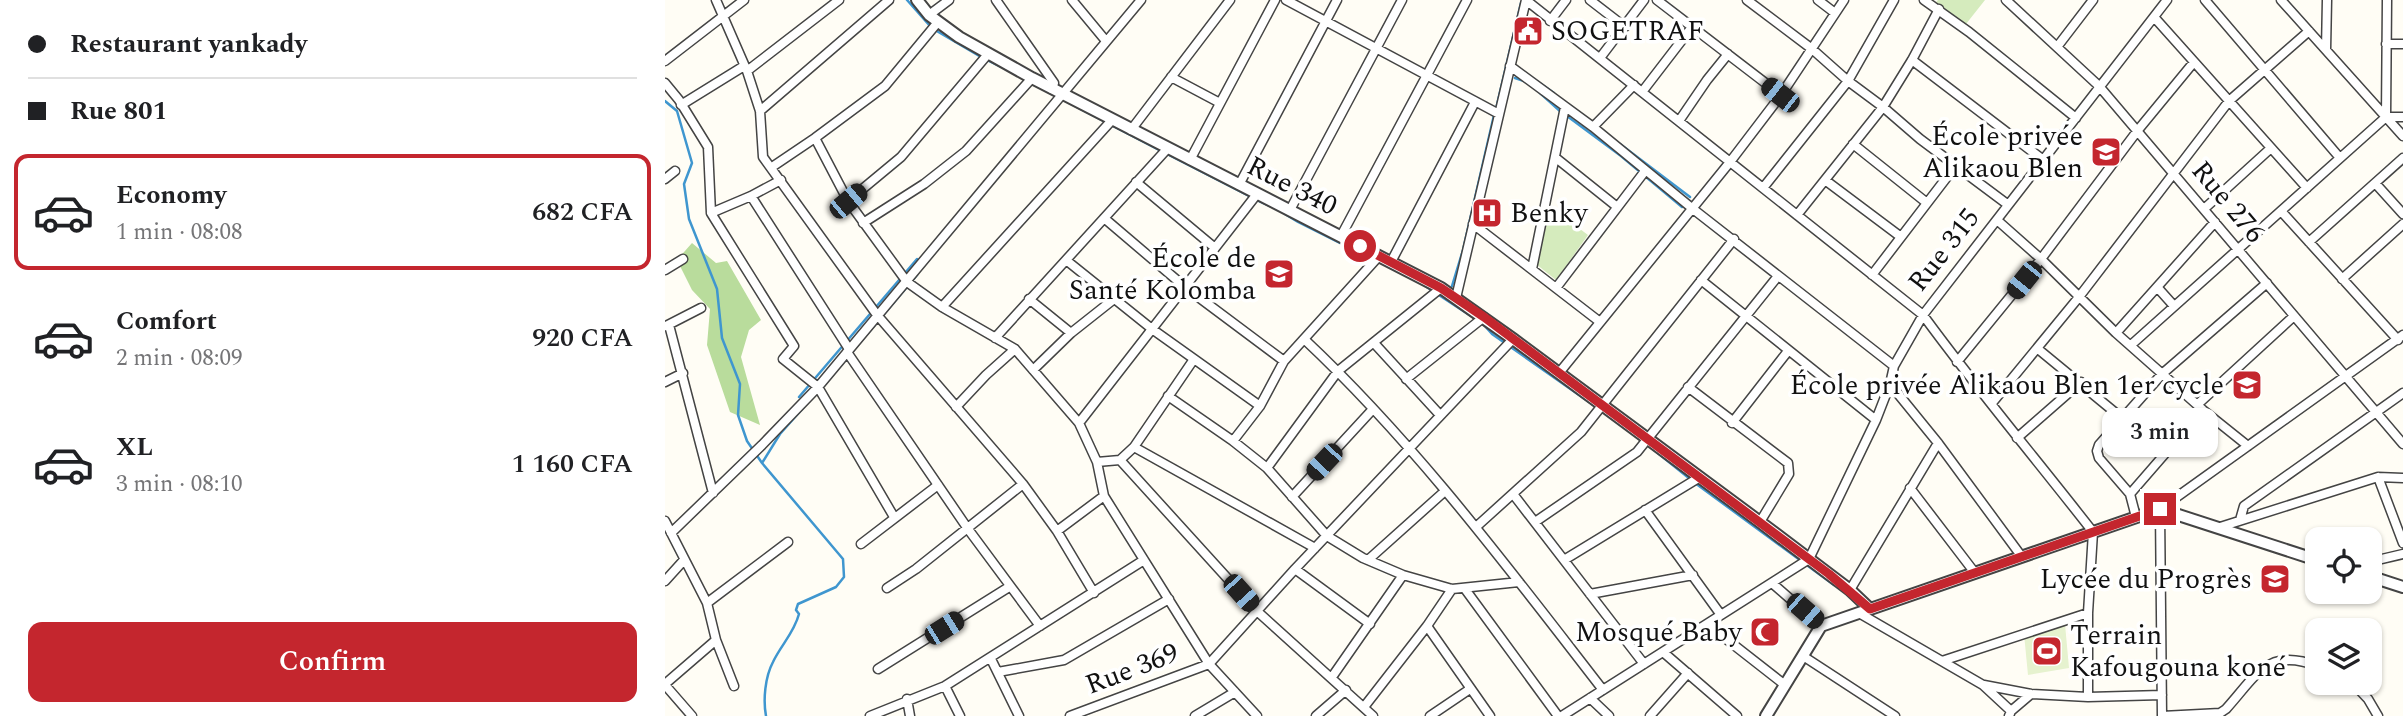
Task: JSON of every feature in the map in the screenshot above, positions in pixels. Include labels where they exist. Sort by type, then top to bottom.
[{"type":"street","points":[[716,0],[760,111],[763,157],[878,316],[1023,485],[1057,531],[1094,593]]},
{"type":"street","points":[[665,61],[744,0]]},
{"type":"street","points":[[681,104],[745,69],[839,0]]},
{"type":"street","points":[[760,111],[889,0]]},
{"type":"street","name":"Rue 340","points":[[917,0],[933,19],[988,54],[1167,149],[1441,288],[1648,438],[1850,590],[1865,611]]},
{"type":"street","points":[[772,167],[885,86],[949,0]]},
{"type":"street","points":[[996,0],[1054,83],[1056,91]]},
{"type":"street","points":[[1072,0],[1106,41]]},
{"type":"street","points":[[1131,130],[1230,0]]},
{"type":"street","points":[[1190,160],[1275,0]]},
{"type":"street","points":[[1286,0],[1499,114]]},
{"type":"street","points":[[1239,185],[1337,0]]},
{"type":"street","points":[[1290,211],[1402,0]]},
{"type":"street","points":[[1341,236],[1467,0]]},
{"type":"street","points":[[1456,298],[1526,0],[1923,315],[1957,362],[2093,532],[2088,613],[2088,697]]},
{"type":"street","points":[[1550,21],[1566,0]]},
{"type":"street","points":[[1590,0],[1625,26]]},
{"type":"street","points":[[1600,58],[1644,0]]},
{"type":"street","points":[[1657,0],[1780,95]]},
{"type":"street","points":[[1747,0],[1812,49],[1920,139],[1957,164],[2007,204]]},
{"type":"street","points":[[1818,0],[1835,13]]},
{"type":"street","points":[[1559,373],[1730,162],[1780,95],[1843,0]]},
{"type":"street","points":[[1763,188],[1848,81],[1895,0]]},
{"type":"street","points":[[1924,0],[2076,118]]},
{"type":"street","name":"Rue 276","points":[[2006,0],[2099,86],[2403,444]]},
{"type":"street","points":[[2057,47],[2093,0]]},
{"type":"street","name":"Rue 315","points":[[1809,559],[1875,420],[1893,366],[1923,315],[2167,0]]},
{"type":"street","points":[[2205,0],[2340,158]]},
{"type":"street","points":[[2281,0],[2403,136]]},
{"type":"street","points":[[2326,50],[2327,0]]},
{"type":"street","points":[[2386,117],[2387,0]]},
{"type":"street","points":[[671,533],[818,387],[907,282],[1056,91],[1106,41],[1136,2]]},
{"type":"street","points":[[1797,215],[1883,107],[1939,9]]},
{"type":"street","points":[[2154,17],[2307,188]]},
{"type":"street","points":[[1642,92],[1692,27]]},
{"type":"street","points":[[1992,403],[2079,297],[2229,102],[2309,31]]},
{"type":"street","points":[[2386,44],[2403,44]]},
{"type":"street","points":[[848,201],[901,157],[988,54]]},
{"type":"street","points":[[1679,121],[1728,54]]},
{"type":"street","points":[[1912,60],[2042,159]]},
{"type":"street","points":[[1957,362],[2194,62]]},
{"type":"street","points":[[1510,66],[1593,127],[1893,366]]},
{"type":"street","points":[[1171,77],[1220,103]]},
{"type":"street","points":[[863,223],[923,184],[966,151],[1032,78]]},
{"type":"street","points":[[665,83],[708,147],[711,213],[794,346],[783,359],[818,387],[894,517]]},
{"type":"street","points":[[1593,127],[1633,85]]},
{"type":"street","points":[[1391,262],[1475,102]]},
{"type":"street","points":[[1532,269],[1565,107]]},
{"type":"street","points":[[2131,345],[2386,117],[2403,117]]},
{"type":"street","points":[[942,307],[1112,120]]},
{"type":"street","points":[[815,138],[848,201],[907,282],[942,307],[1015,349],[1079,423],[1097,462],[1104,496],[1209,664],[1257,716]]},
{"type":"street","points":[[1853,144],[1927,203]]},
{"type":"street","points":[[2204,208],[2271,148]]},
{"type":"street","points":[[995,338],[1167,149]]},
{"type":"street","points":[[2309,242],[2403,158]]},
{"type":"street","points":[[1556,159],[1616,206]]},
{"type":"street","points":[[1872,275],[1957,164]]},
{"type":"street","points":[[665,178],[675,171]]},
{"type":"street","points":[[1556,288],[1645,171]]},
{"type":"street","points":[[711,213],[781,180]]},
{"type":"street","points":[[1825,180],[1901,237]]},
{"type":"street","points":[[1136,182],[1215,248]]},
{"type":"street","points":[[2375,183],[2403,214]]},
{"type":"street","points":[[1079,423],[1257,194]]},
{"type":"street","points":[[751,196],[848,350],[938,485],[1009,587],[1041,626]]},
{"type":"street","points":[[1770,715],[1821,626],[2160,509],[2400,338],[2281,211]]},
{"type":"street","points":[[1104,218],[1185,287],[1284,361]]},
{"type":"street","points":[[1997,220],[2116,333],[2248,446]]},
{"type":"street","points":[[2116,333],[2215,222]]},
{"type":"street","points":[[1473,224],[1600,322]]},
{"type":"street","points":[[2342,279],[2403,224]]},
{"type":"street","points":[[1476,527],[1581,432],[1604,407],[1734,239]]},
{"type":"street","points":[[1233,441],[1260,406],[1284,361],[1379,256]]},
{"type":"street","points":[[665,270],[683,259]]},
{"type":"street","points":[[1066,260],[1152,329],[1260,406]]},
{"type":"street","points":[[1535,522],[1637,452],[1778,276]]},
{"type":"street","points":[[1701,280],[1875,420]]},
{"type":"street","points":[[2136,517],[2130,494],[2099,458],[2099,445],[2162,374],[2267,283]]},
{"type":"street","points":[[2157,287],[2174,306]]},
{"type":"street","points":[[1267,468],[1338,371],[1441,288]]},
{"type":"street","points":[[1029,299],[1072,333]]},
{"type":"street","points":[[1033,370],[1072,333],[1114,299]]},
{"type":"street","points":[[701,308],[667,326],[683,373],[713,493]]},
{"type":"street","points":[[2130,494],[2200,407],[2294,316]]},
{"type":"street","points":[[1406,379],[1484,317]]},
{"type":"street","points":[[1304,339],[1338,371],[1476,527],[1603,690]]},
{"type":"street","points":[[1209,664],[1513,339]]},
{"type":"street","points":[[1374,343],[1440,415]]},
{"type":"street","points":[[956,407],[1015,349]]},
{"type":"street","points":[[2038,349],[2123,419]]},
{"type":"street","points":[[1732,423],[1788,351]]},
{"type":"street","points":[[1097,462],[1120,460],[1134,447],[1194,359]]},
{"type":"street","points":[[665,382],[683,373]]},
{"type":"street","points":[[2017,438],[2081,382]]},
{"type":"street","points":[[1889,384],[1938,443],[2022,556]]},
{"type":"street","points":[[1688,387],[1787,463],[1789,474],[1760,522]]},
{"type":"street","points":[[2240,520],[2244,506],[2403,393]]},
{"type":"street","points":[[1168,396],[1267,468],[1327,536],[1368,560],[1403,575],[1452,589],[1519,582]]},
{"type":"street","points":[[1292,497],[1373,410]]},
{"type":"street","points":[[1850,590],[1938,443]]},
{"type":"street","points":[[1134,447],[1315,548]]},
{"type":"street","points":[[1120,460],[1258,612],[1373,716]]},
{"type":"street","points":[[1564,560],[1700,477]]},
{"type":"street","points":[[2378,477],[2403,544]]},
{"type":"street","points":[[2217,528],[2378,477],[2403,478]]},
{"type":"street","points":[[861,544],[938,485]]},
{"type":"street","points":[[887,588],[916,569],[1023,485]]},
{"type":"street","points":[[1910,488],[1975,573]]},
{"type":"street","points":[[1368,560],[1445,491]]},
{"type":"street","points":[[1513,494],[1644,664]]},
{"type":"street","points":[[1057,531],[1104,496]]},
{"type":"street","points":[[2160,509],[2305,555]]},
{"type":"street","points":[[2160,509],[2162,716],[2220,713],[2272,662],[2280,659],[2305,662]]},
{"type":"street","points":[[1645,510],[1721,615]]},
{"type":"street","points":[[665,521],[707,603],[716,640],[734,686]]},
{"type":"street","points":[[707,603],[788,542]]},
{"type":"street","points":[[2382,559],[2403,554]]},
{"type":"street","points":[[1465,589],[1560,716],[1809,559]]},
{"type":"street","points":[[665,581],[684,560]]},
{"type":"street","points":[[870,716],[945,686],[1145,560]]},
{"type":"street","points":[[1295,569],[1370,624]]},
{"type":"street","points":[[1332,677],[1403,575]]},
{"type":"street","points":[[1590,594],[1693,575]]},
{"type":"street","points":[[2382,580],[2403,587]]},
{"type":"street","points":[[1772,583],[1821,626]]},
{"type":"street","points":[[878,668],[1009,587]]},
{"type":"street","points":[[1364,707],[1452,589]]},
{"type":"street","points":[[998,672],[1064,660],[1169,599]]},
{"type":"street","points":[[1865,611],[1983,685],[2010,713],[2031,694]]},
{"type":"street","points":[[1942,661],[2088,613]]},
{"type":"street","points":[[1707,624],[1785,685]]},
{"type":"street","points":[[1427,626],[1490,716]]},
{"type":"street","points":[[692,716],[665,684],[716,640]]},
{"type":"street","points":[[1663,652],[1731,714]]},
{"type":"street","points":[[1803,656],[1895,716]]},
{"type":"street","points":[[991,659],[1019,716]]},
{"type":"street","name":"Rue 369","points":[[1070,716],[1209,664]]},
{"type":"street","points":[[1650,716],[1688,673]]},
{"type":"street","points":[[1983,685],[2031,694],[2088,697],[2162,695]]},
{"type":"street","points":[[945,686],[960,716]]},
{"type":"street","points":[[1316,716],[1346,690]]},
{"type":"street","points":[[1430,716],[1470,690]]},
{"type":"street","points":[[1195,716],[1235,692]]},
{"type":"street","points":[[2364,695],[2378,716]]},
{"type":"street","points":[[1590,698],[1609,716]]},
{"type":"street","points":[[907,699],[911,716]]},
{"type":"green space","points":[[1985,0],[1966,24],[1936,2]]},
{"type":"green space","points":[[1548,205],[1588,235],[1556,280],[1536,264]]},
{"type":"green space","points":[[692,243],[716,263],[727,261],[761,320],[749,330],[741,357],[760,425],[730,412],[707,345],[710,309],[692,290],[677,260]]},
{"type":"green space","name":"Terrain Kafougouna koné","points":[[2065,624],[2069,668],[2028,675],[2024,634]]},
{"type":"waterway","points":[[907,0],[930,26]]},
{"type":"waterway","points":[[1496,109],[1521,3]]},
{"type":"waterway","points":[[935,30],[981,57]]},
{"type":"waterway","points":[[987,60],[1015,74]]},
{"type":"waterway","points":[[1522,71],[1554,93]]},
{"type":"waterway","points":[[1515,78],[1524,81]]},
{"type":"waterway","points":[[1046,91],[1161,151]]},
{"type":"waterway","points":[[1540,93],[1561,112]]},
{"type":"waterway","points":[[665,101],[677,111],[692,163],[684,184],[689,219],[717,289],[722,338],[740,384],[738,415],[747,441],[762,463],[843,559],[844,577],[836,587],[798,604],[797,621],[776,656],[766,681],[766,716]]},
{"type":"waterway","points":[[1452,286],[1494,115]]},
{"type":"waterway","points":[[1567,116],[1621,156],[1682,207]]},
{"type":"waterway","points":[[1620,144],[1690,197]]},
{"type":"waterway","points":[[1167,154],[1251,197]]},
{"type":"waterway","points":[[1257,200],[1270,206]]},
{"type":"waterway","points":[[1285,214],[1372,259]]},
{"type":"waterway","points":[[799,397],[917,259]]},
{"type":"waterway","points":[[841,365],[917,275]]},
{"type":"waterway","points":[[1422,284],[1477,320]]},
{"type":"waterway","points":[[1483,324],[1492,334],[1599,409]]},
{"type":"waterway","points":[[762,463],[780,434],[811,399]]},
{"type":"waterway","points":[[1649,446],[1690,479]]},
{"type":"waterway","points":[[1695,483],[1834,585]]},
{"type":"place","name":"SOGETRAF","points":[[1528,31]]},
{"type":"place","name":"École privée Alikaou Blen","points":[[2106,152]]},
{"type":"place","name":"Benky","points":[[1487,213]]},
{"type":"place","name":"École de Santé Kolomba","points":[[1279,274]]},
{"type":"place","name":"École privée Alikaou Blen 1er cycle","points":[[2247,385]]},
{"type":"place","name":"Lycée du Progrès","points":[[2275,579]]},
{"type":"place","name":"Mosqué Baby","points":[[1765,632]]},
{"type":"place","name":"Terrain Kafougouna koné","points":[[2047,651]]},
{"type":"route","points":[[1360,246],[1441,288],[1484,317],[1829,574],[1870,609],[2160,509]]}]
